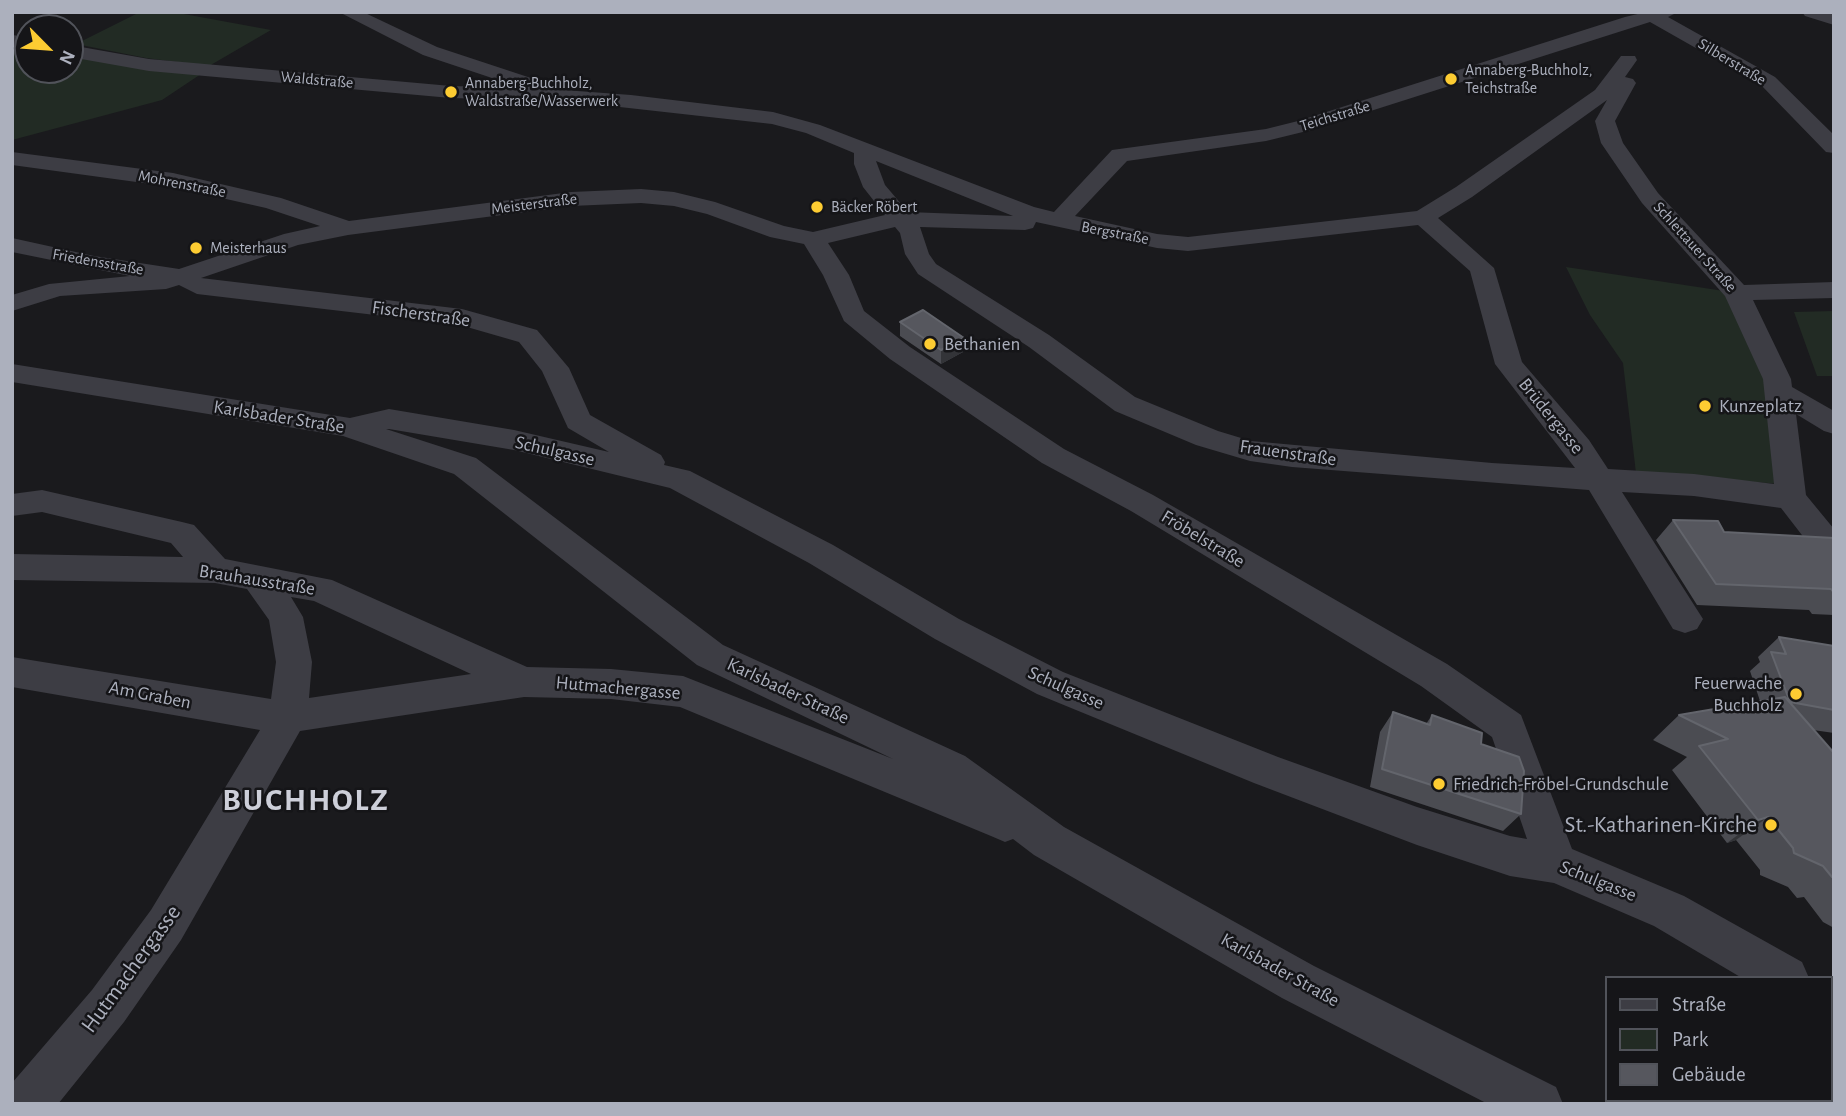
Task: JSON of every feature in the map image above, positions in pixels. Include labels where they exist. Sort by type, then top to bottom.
[{"type":"street","points":[[348,12],[430,51],[566,95]]},
{"type":"street","points":[[1811,12],[1834,20]]},
{"type":"street","name":"Teichstraße","points":[[1058,222],[1120,155],[1266,135],[1304,126],[1621,20],[1661,14]]},
{"type":"street","name":"Silberstraße","points":[[1661,14],[1768,80],[1834,147]]},
{"type":"street","name":"Schlettauer Straße","points":[[1621,20],[1625,31],[1628,78],[1605,121],[1612,143],[1650,198],[1737,293],[1777,379],[1791,498]]},
{"type":"street","name":"Waldstraße","points":[[84,53],[149,65],[451,92],[566,95]]},
{"type":"street","name":"Bergstraße","points":[[566,95],[773,118],[813,129],[865,152],[1027,213],[1058,222],[1188,244],[1423,217],[1464,192],[1602,94],[1628,60]]},
{"type":"street","name":"Frauenstraße","points":[[865,152],[865,163],[874,187],[912,232],[917,254],[927,269],[1039,341],[1125,404],[1207,438],[1250,451],[1292,457],[1492,474],[1695,485],[1791,498]]},
{"type":"street","name":"Mohrenstraße","points":[[12,158],[173,180],[273,203],[348,228]]},
{"type":"street","name":"Meisterstraße","points":[[12,303],[58,289],[166,281],[184,277],[293,239],[348,228],[570,199],[640,196],[674,199],[715,209],[778,232],[813,239],[899,219],[1058,222]]},
{"type":"street","name":"Brüdergasse","points":[[1423,217],[1482,268],[1510,364],[1578,447],[1685,619]]},
{"type":"street","name":"Fröbelstraße","points":[[813,239],[836,275],[853,315],[911,361],[1053,456],[1142,503],[1434,675],[1508,727],[1556,863]]},
{"type":"street","name":"Friedensstraße","points":[[12,245],[94,263],[184,277]]},
{"type":"street","name":"Fischerstraße","points":[[184,277],[197,286],[462,317],[528,336],[555,368],[578,421],[679,480]]},
{"type":"street","points":[[1737,293],[1834,290]]},
{"type":"street","name":"Karlsbader Straße","points":[[12,373],[348,427],[464,466],[710,655],[951,768],[1049,841],[1298,982],[1539,1104]]},
{"type":"street","points":[[1780,393],[1834,397]]},
{"type":"street","points":[[1780,393],[1834,424]]},
{"type":"street","name":"Schulgasse","points":[[348,427],[390,419],[514,440],[679,480],[821,554],[947,629],[1051,683],[1268,771],[1417,826],[1510,856],[1556,863],[1669,911],[1783,976]]},
{"type":"street","points":[[1791,498],[1834,552]]},
{"type":"street","points":[[12,505],[42,501],[183,534],[215,570]]},
{"type":"street","name":"Brauhausstraße","points":[[12,567],[215,570],[320,589],[524,682]]},
{"type":"street","name":"Hutmachergasse","points":[[32,1097],[108,1006],[166,925],[288,716],[293,662],[286,617],[259,579]]},
{"type":"street","name":"Am Graben","points":[[12,672],[124,689],[230,710],[288,716]]},
{"type":"street","name":"Hutmachergasse","points":[[288,716],[524,682],[611,684],[683,692],[1049,841]]},
{"type":"green space","points":[[140,12],[173,12],[271,30],[209,66],[146,58],[84,46],[84,40]]},
{"type":"green space","points":[[12,44],[14,84],[84,84],[84,57],[201,74],[162,100],[12,140]]},
{"type":"green space","points":[[1566,267],[1724,291],[1772,392],[1781,484],[1636,473],[1623,363],[1590,315]]},
{"type":"green space","points":[[1834,311],[1834,376],[1817,376],[1794,312]]},
{"type":"building","points":[[923,310],[964,338],[941,350],[900,322]]},
{"type":"building","points":[[1673,520],[1718,521],[1724,532],[1834,538],[1834,593],[1831,589],[1716,584]]},
{"type":"building","points":[[1779,637],[1834,646],[1834,710],[1790,702],[1771,652],[1786,654]]},
{"type":"building","points":[[1785,697],[1834,753],[1832,877],[1823,866],[1794,853],[1793,848],[1768,817],[1758,820],[1699,746],[1728,739],[1679,715]]},
{"type":"building","points":[[1393,712],[1430,725],[1432,715],[1482,733],[1481,744],[1519,757],[1524,771],[1521,814],[1382,769]]},
{"type":"place","name":"Annaberg-Buchholz, Teichstraße","points":[[1451,79]]},
{"type":"place","name":"Annaberg-Buchholz, Waldstraße/Wasserwerk","points":[[451,92]]},
{"type":"place","name":"Bäcker Röbert","points":[[817,207]]},
{"type":"place","name":"Meisterhaus","points":[[196,248]]},
{"type":"place","name":"Bethanien","points":[[930,344]]},
{"type":"place","name":"Kunzeplatz","points":[[1705,406]]},
{"type":"place","name":"Feuerwache Buchholz","points":[[1796,694]]},
{"type":"place","name":"Friedrich-Fröbel-Grundschule","points":[[1439,784]]},
{"type":"place","name":"St.-Katharinen-Kirche","points":[[1771,825]]},
{"type":"district","name":"BUCHHOLZ","points":[[306,800]]}]
